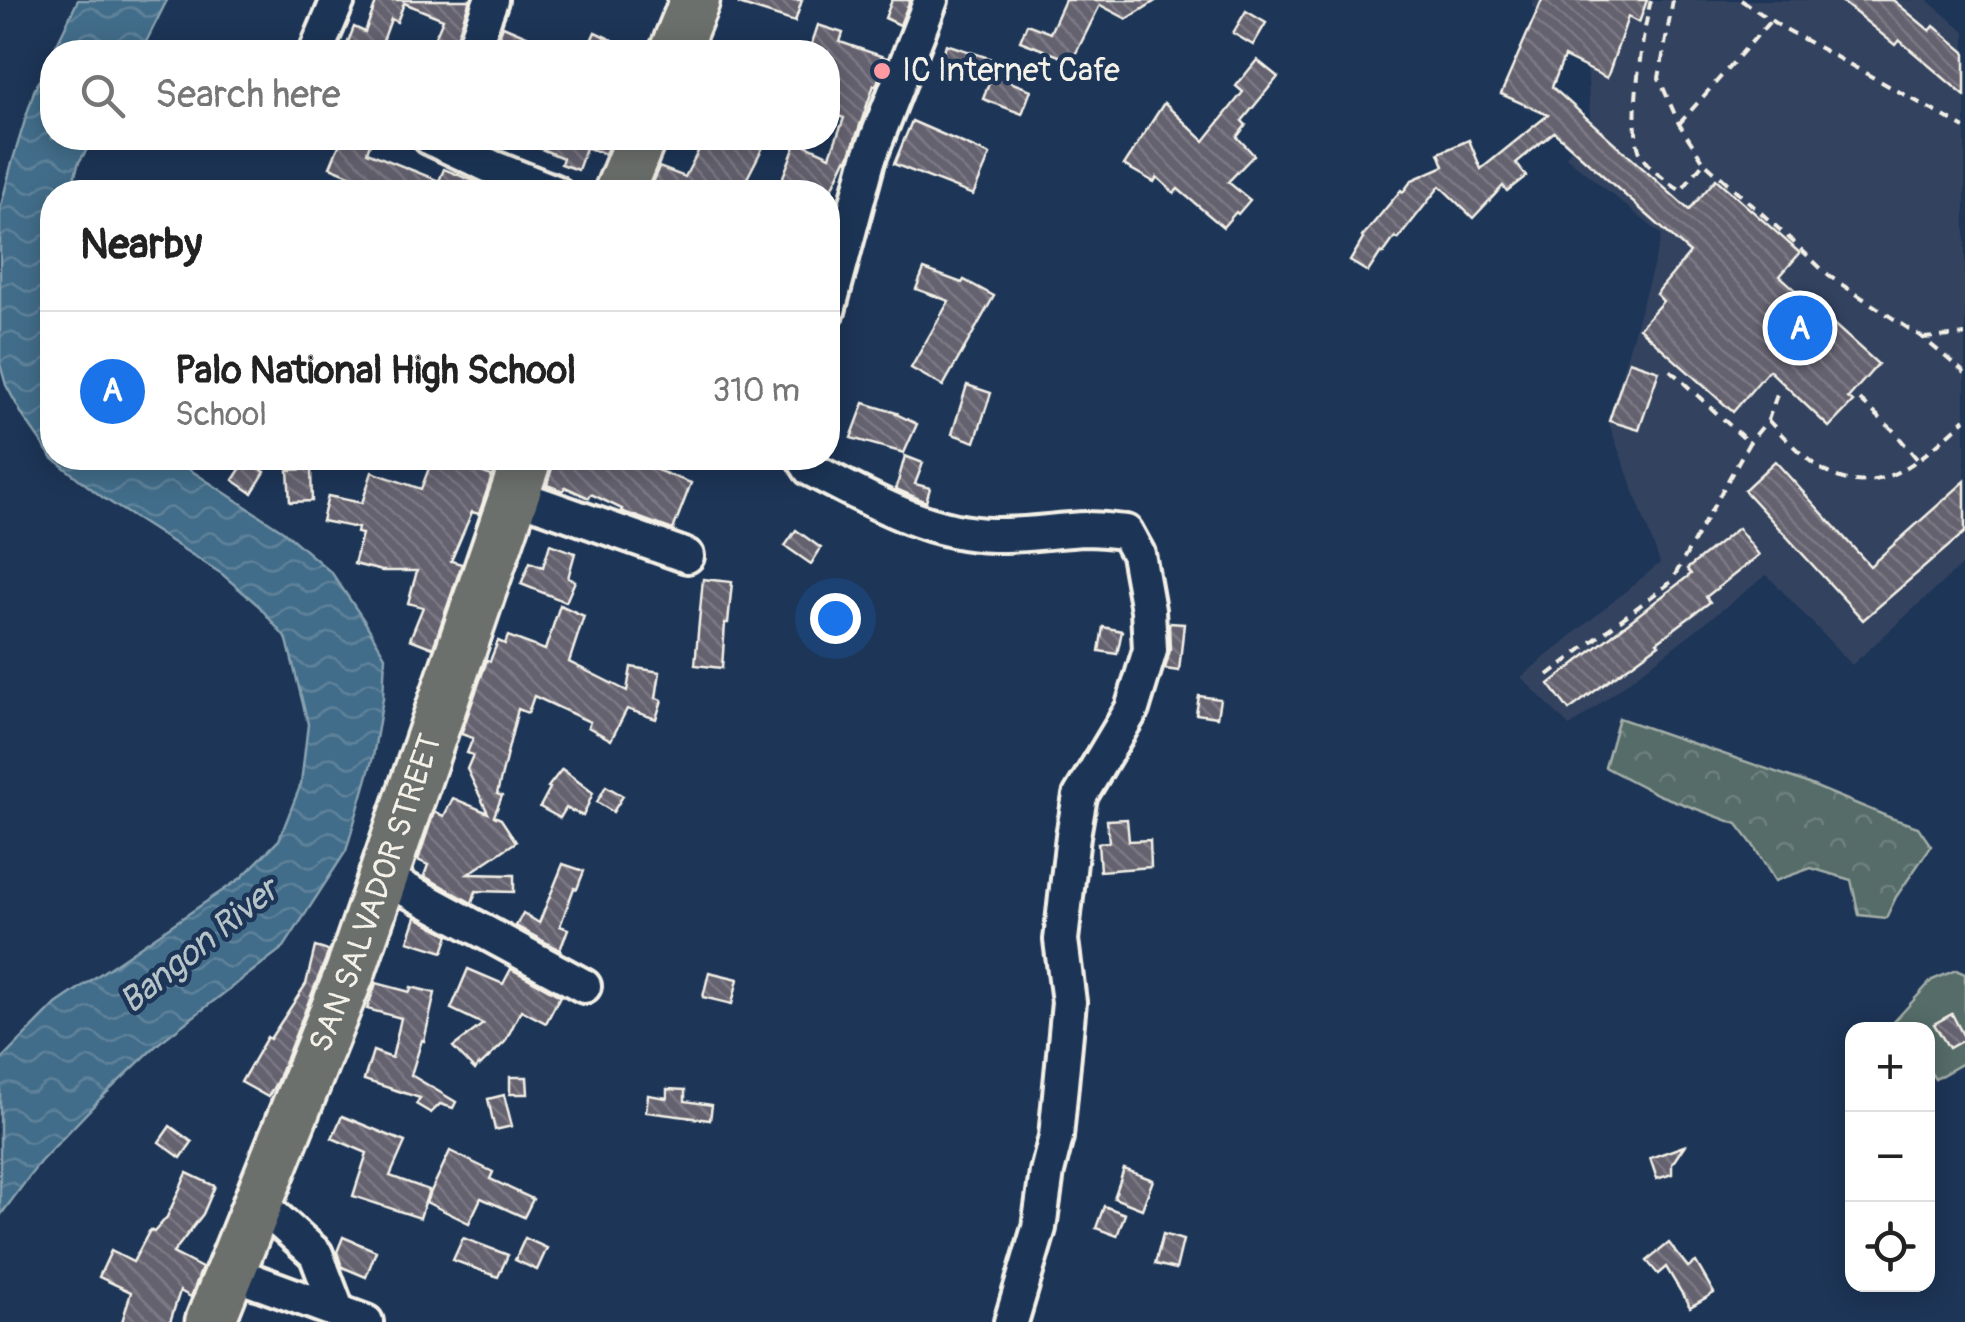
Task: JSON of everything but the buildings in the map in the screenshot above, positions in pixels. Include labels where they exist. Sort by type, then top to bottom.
[{"type":"highway","points":[[679,40],[694,0]]},
{"type":"highway","points":[[624,180],[636,150]]},
{"type":"highway","name":"SAN SALVADOR STREET","points":[[210,1322],[350,974],[521,476]]},
{"type":"street","points":[[321,40],[338,0]]},
{"type":"street","points":[[476,40],[491,0]]},
{"type":"street","points":[[840,266],[868,161],[930,0]]},
{"type":"street","points":[[459,150],[525,180]]},
{"type":"street","points":[[812,470],[901,515],[942,527],[988,535],[1090,529],[1126,532],[1138,554],[1150,650],[1132,708],[1080,796],[1062,940],[1069,1002],[1056,1137],[1038,1228],[1011,1322]]},
{"type":"street","points":[[521,476],[687,556]]},
{"type":"street","points":[[384,877],[584,986]]},
{"type":"street","points":[[258,1202],[316,1254],[352,1317]]},
{"type":"street","points":[[230,1272],[352,1317]]},
{"type":"path","points":[[1651,0],[1644,24],[1637,85],[1636,130],[1641,155],[1664,180],[1681,191],[1704,162]]},
{"type":"path","points":[[1673,0],[1660,78],[1679,124],[1704,162],[1828,276],[1922,338],[1965,373]]},
{"type":"path","points":[[1741,0],[1965,128]]},
{"type":"path","points":[[1679,124],[1771,20]]},
{"type":"path","points":[[1922,338],[1965,335]]},
{"type":"path","points":[[1670,370],[1749,443]]},
{"type":"path","points":[[1548,676],[1672,582],[1749,443],[1768,420],[1778,392]]},
{"type":"path","points":[[1860,400],[1918,460]]},
{"type":"path","points":[[1768,420],[1824,471],[1848,482],[1893,476],[1965,419]]},
{"type":"shaded area","points":[[1533,0],[1927,0],[1965,32],[1965,562],[1852,665],[1767,575],[1570,727],[1521,677],[1660,563],[1608,421],[1662,235],[1566,157],[1590,118],[1585,26],[1532,7]]},
{"type":"green space","points":[[1619,718],[1799,780],[1918,827],[1931,846],[1886,918],[1859,915],[1851,880],[1811,868],[1775,881],[1737,824],[1659,795],[1605,767]]},
{"type":"green space","points":[[1956,970],[1965,974],[1965,1062],[1935,1079],[1935,1022],[1894,1022],[1932,980]]},
{"type":"water","points":[[78,0],[167,0],[147,40],[59,40]]},
{"type":"water","points":[[40,79],[40,150],[86,150],[74,180],[40,180],[40,441],[6,385],[0,364],[0,210]]},
{"type":"water","name":"Bangon River","points":[[67,470],[190,470],[283,531],[332,573],[365,622],[385,656],[383,698],[373,757],[346,851],[284,947],[159,1043],[40,1162],[0,1216],[0,1061],[56,1004],[241,878],[279,840],[301,784],[308,724],[287,640],[259,606],[222,574],[102,497]]},
{"type":"place","name":"IC Internet Cafe","points":[[882,71]]},
{"type":"place","name":"Palo National High School","points":[[1800,328]]}]
